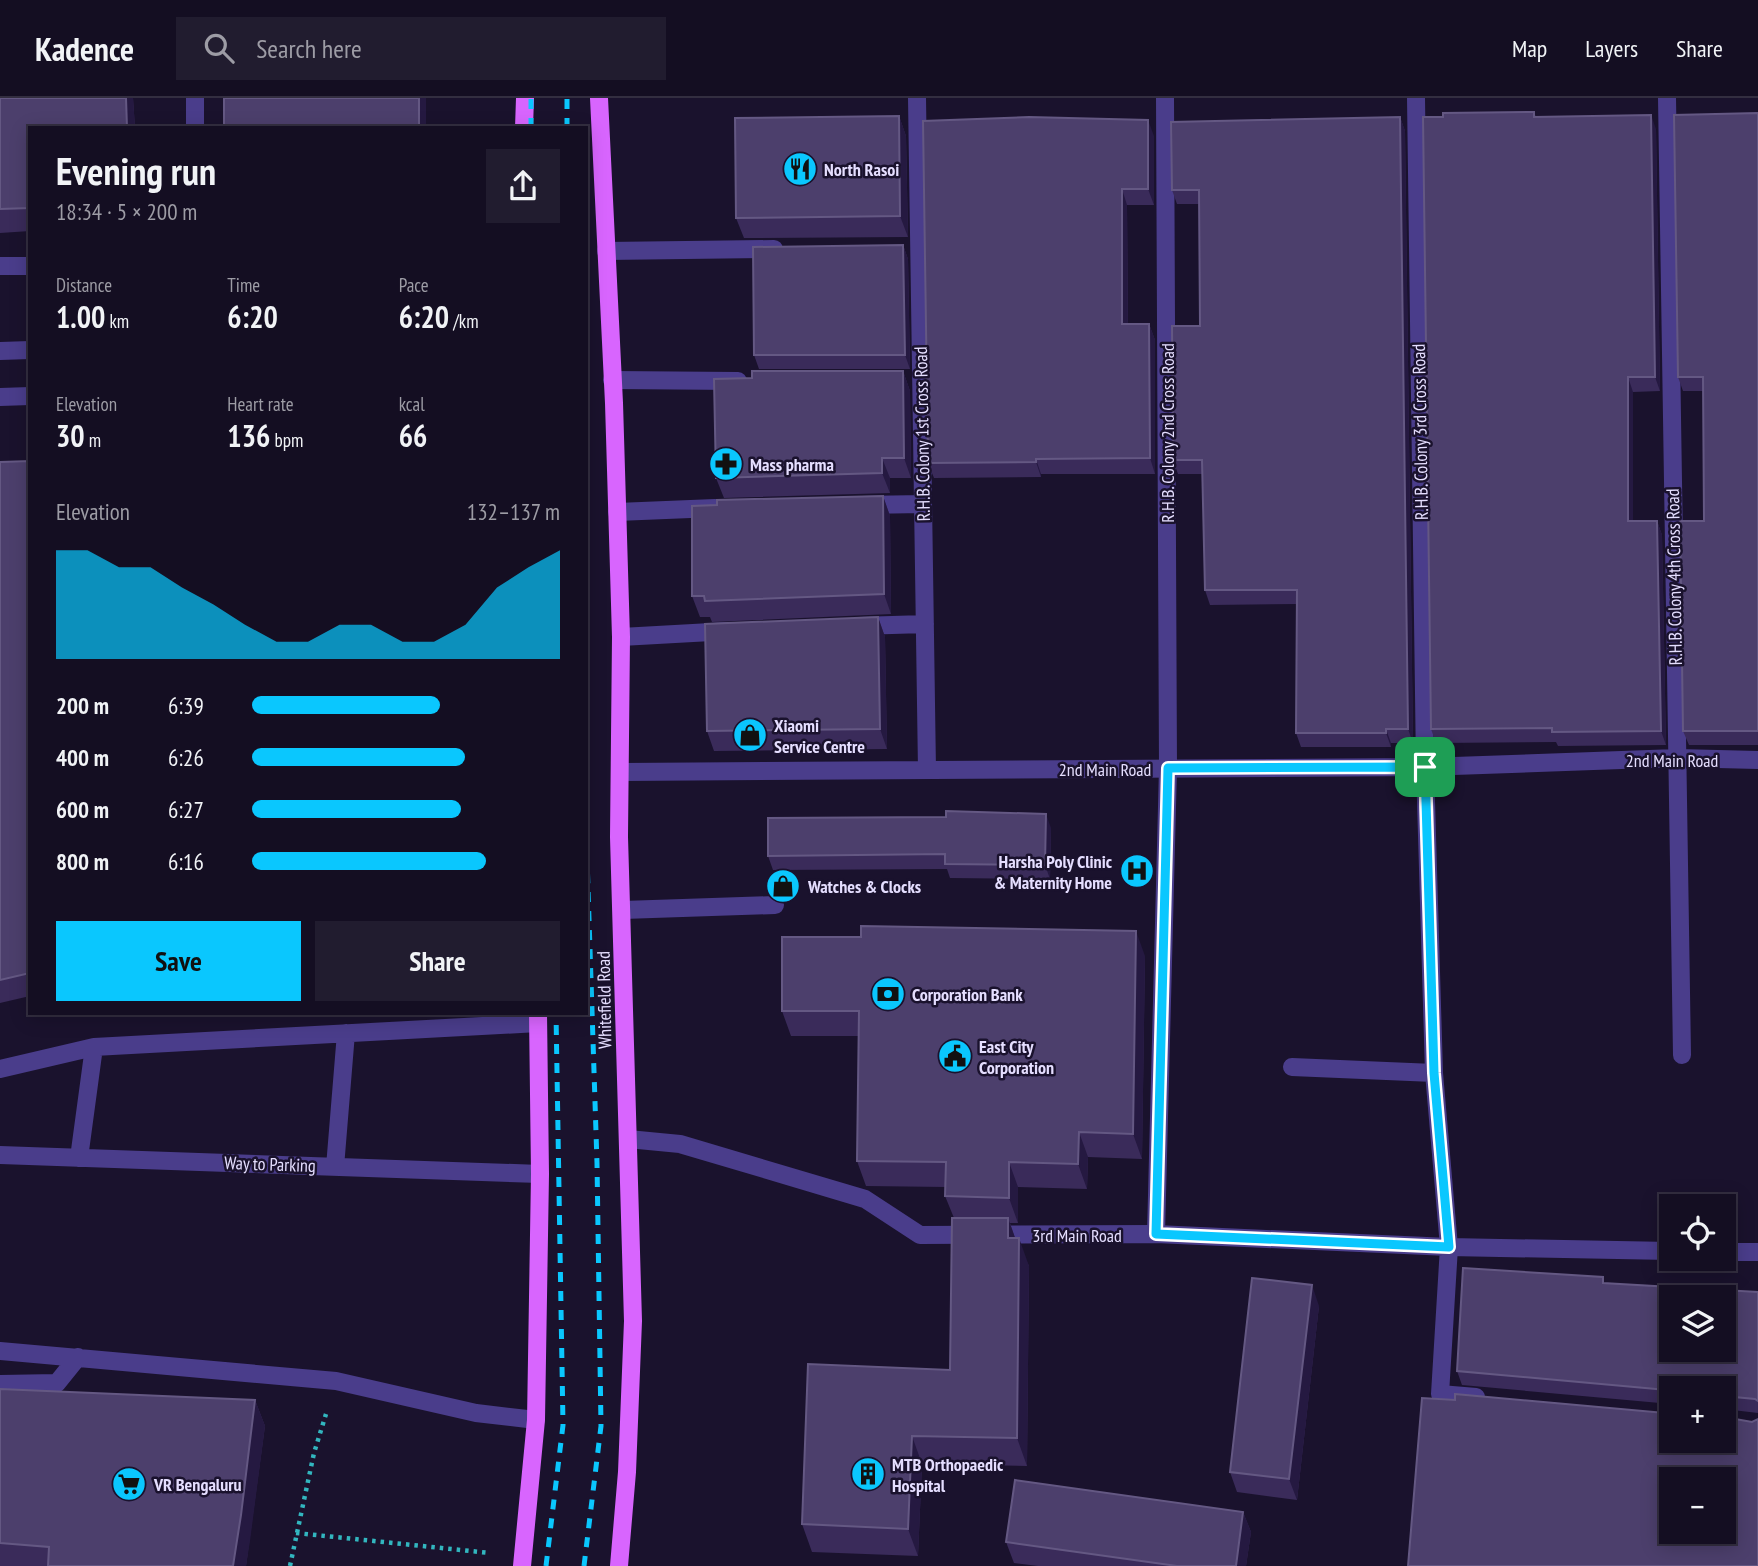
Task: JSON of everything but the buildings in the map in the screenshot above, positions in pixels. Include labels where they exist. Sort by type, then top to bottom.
[{"type":"main road","points":[[524,126],[525,98]]},
{"type":"main road","name":"Whitefield Road","points":[[598,98],[621,636],[619,837],[633,1321],[627,1472],[619,1566]]},
{"type":"main road","points":[[522,1560],[536,1420],[540,1174],[538,1018]]},
{"type":"street","points":[[195,98],[195,126]]},
{"type":"street","name":"R.H.B. Colony 1st Cross Road","points":[[917,98],[912,248],[914,380],[923,504],[927,770]]},
{"type":"street","name":"R.H.B. Colony 2nd Cross Road","points":[[1156,1234],[1168,768],[1165,98]]},
{"type":"street","name":"R.H.B. Colony 3rd Cross Road","points":[[1416,98],[1425,767],[1434,1073],[1449,1247],[1440,1394],[1494,1399]]},
{"type":"street","name":"R.H.B. Colony 4th Cross Road","points":[[1667,98],[1682,1055]]},
{"type":"street","points":[[606,251],[794,249]]},
{"type":"street","points":[[0,266],[28,266]]},
{"type":"street","points":[[0,351],[28,350]]},
{"type":"street","points":[[612,380],[755,381]]},
{"type":"street","points":[[0,397],[28,396]]},
{"type":"street","points":[[840,505],[923,504]]},
{"type":"street","points":[[617,512],[730,508]]},
{"type":"street","points":[[843,627],[925,624]]},
{"type":"street","points":[[621,636],[747,631]]},
{"type":"street","name":"2nd Main Road","points":[[621,772],[1425,767],[1677,758],[1758,760]]},
{"type":"street","points":[[623,910],[775,905]]},
{"type":"street","points":[[0,1069],[94,1047],[346,1034],[538,1018]]},
{"type":"street","points":[[335,1167],[346,1034]]},
{"type":"street","points":[[79,1157],[94,1047]]},
{"type":"street","points":[[1292,1067],[1434,1073]]},
{"type":"street","name":"3rd Main Road","points":[[628,1139],[680,1144],[865,1199],[920,1236],[1156,1234],[1449,1247],[1659,1251]]},
{"type":"street","name":"Way to Parking","points":[[0,1155],[540,1174]]},
{"type":"street","points":[[1736,1252],[1758,1252]]},
{"type":"street","points":[[0,1351],[336,1381],[476,1413],[536,1420]]},
{"type":"street","points":[[0,1384],[57,1383],[78,1357]]},
{"type":"path","points":[[290,1566],[314,1453],[336,1381]]},
{"type":"path","points":[[296,1533],[522,1560]]},
{"type":"railway","points":[[531,98],[531,126]]},
{"type":"railway","points":[[567,98],[567,126]]},
{"type":"railway","points":[[584,1566],[601,1426],[597,1163],[588,888]]},
{"type":"railway","points":[[546,1566],[563,1425],[556,1015]]},
{"type":"place","name":"North Rasoi","points":[[800,169]]},
{"type":"place","name":"Mass pharma","points":[[726,464]]},
{"type":"place","name":"Xiaomi Service Centre","points":[[750,735]]},
{"type":"place","name":"Harsha Poly Clinic & Maternity Home","points":[[1137,871]]},
{"type":"place","name":"Watches & Clocks","points":[[783,886]]},
{"type":"place","name":"Corporation Bank","points":[[888,994]]},
{"type":"place","name":"East City Corporation","points":[[955,1056]]},
{"type":"place","name":"MTB Orthopaedic Hospital","points":[[868,1474]]},
{"type":"place","name":"VR Bengaluru","points":[[129,1484]]},
{"type":"route","points":[[1425,767],[1434,1073],[1449,1247],[1156,1234],[1168,768],[1425,767]]}]
